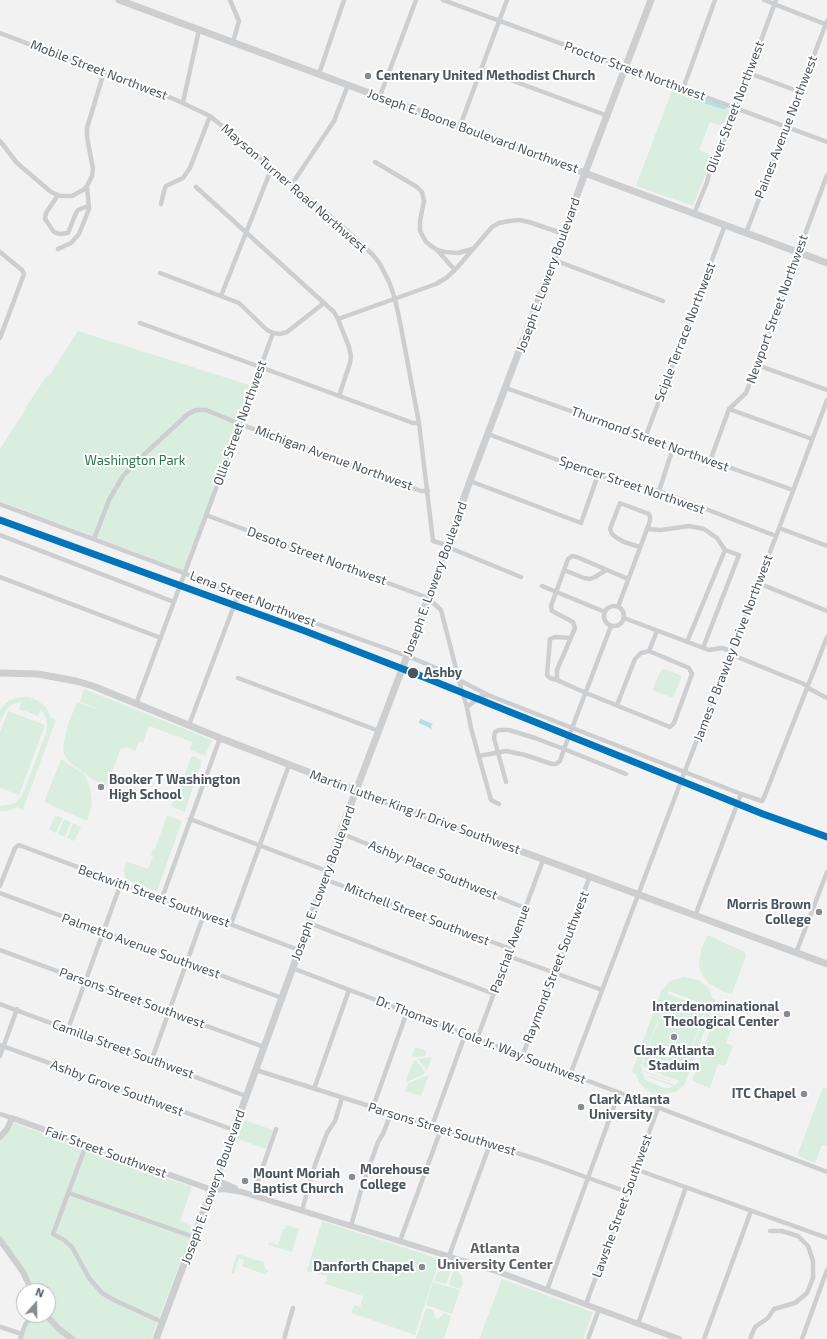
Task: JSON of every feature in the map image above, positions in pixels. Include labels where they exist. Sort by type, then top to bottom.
[{"type":"main road","name":"Joseph E. Lowery Boulevard","points":[[156,1339],[216,1180],[340,833],[407,656],[470,481],[651,0]]},
{"type":"main road","name":"Joseph E. Boone Boulevard Northwest","points":[[123,1],[827,263]]},
{"type":"main road","name":"Martin Luther King Jr Drive Southwest","points":[[0,673],[38,674],[62,678],[92,686],[357,791],[827,964]]},
{"type":"street","points":[[230,0],[239,21],[233,42]]},
{"type":"street","points":[[319,74],[344,0]]},
{"type":"street","points":[[380,96],[416,0]]},
{"type":"street","name":"Proctor Street Northwest","points":[[443,0],[827,142]]},
{"type":"street","points":[[460,126],[507,0]]},
{"type":"street","points":[[683,89],[715,0]]},
{"type":"street","points":[[764,0],[776,2],[827,23]]},
{"type":"street","name":"Oliver Street Northwest","points":[[694,214],[707,182],[712,163],[725,138],[776,2]]},
{"type":"street","name":"Paines Avenue Northwest","points":[[746,233],[827,23]]},
{"type":"street","points":[[183,102],[199,30]]},
{"type":"street","name":"Mobile Street Northwest","points":[[0,33],[198,109]]},
{"type":"street","points":[[481,69],[608,116]]},
{"type":"street","points":[[0,141],[18,163],[51,192],[58,195],[72,196],[83,190],[87,186],[92,176],[93,169],[87,137],[87,128],[104,72]]},
{"type":"street","points":[[749,73],[800,92]]},
{"type":"street","points":[[292,184],[334,122],[348,85]]},
{"type":"street","name":"Mayson Turner Road Northwest","points":[[198,109],[210,116],[342,226],[373,255],[386,274],[395,299],[419,423],[433,541],[447,546]]},
{"type":"street","points":[[161,204],[166,186],[183,178],[190,168],[210,116]]},
{"type":"street","points":[[375,162],[417,187],[422,192],[424,201],[420,221],[420,231],[426,242],[437,250],[455,270]]},
{"type":"street","points":[[221,296],[272,167]]},
{"type":"street","name":"Newport Street Northwest","points":[[710,461],[729,409],[746,392],[827,175]]},
{"type":"street","points":[[58,249],[71,243],[78,234],[89,209],[87,186]]},
{"type":"street","points":[[196,187],[334,312],[349,347],[351,356],[339,396]]},
{"type":"street","points":[[58,195],[46,213],[45,219],[54,232],[59,234],[68,233],[78,210],[88,206]]},
{"type":"street","points":[[338,319],[436,284],[446,278],[455,270],[492,227],[498,223],[520,220],[564,234]]},
{"type":"street","name":"Sciple Terrace Northwest","points":[[645,438],[725,225]]},
{"type":"street","points":[[437,250],[458,253],[474,248]]},
{"type":"street","points":[[0,252],[22,270],[24,274],[2,327],[0,338]]},
{"type":"street","points":[[554,260],[663,301]]},
{"type":"street","points":[[160,273],[238,303],[267,330],[273,333],[280,334],[288,332],[324,303]]},
{"type":"street","points":[[140,323],[413,423],[419,423]]},
{"type":"street","name":"Ollie Street Northwest","points":[[136,704],[273,333]]},
{"type":"street","points":[[757,365],[827,390]]},
{"type":"street","name":"Thurmond Street Northwest","points":[[506,388],[793,490]]},
{"type":"street","name":"James P Brawley Drive Northwest","points":[[570,1075],[684,772],[827,400]]},
{"type":"street","points":[[729,409],[812,439]]},
{"type":"street","name":"Michigan Avenue Northwest","points":[[94,539],[109,500],[123,476],[188,414],[196,410],[206,410],[421,491],[428,491]]},
{"type":"street","name":"Spencer Street Northwest","points":[[488,434],[598,475],[659,491],[776,536]]},
{"type":"street","points":[[659,491],[673,448]]},
{"type":"street","points":[[470,481],[581,523],[598,475]]},
{"type":"street","points":[[618,607],[650,521],[649,514],[620,503],[610,529],[612,534],[624,542],[640,547]]},
{"type":"street","name":"Lena Street Northwest","points":[[0,504],[185,573],[238,595],[407,656],[434,667],[488,695],[762,801],[807,687]]},
{"type":"street","name":"Desoto Street Northwest","points":[[206,515],[428,598]]},
{"type":"street","points":[[647,529],[661,530],[689,526],[704,530],[717,538],[725,550],[739,555],[703,648]]},
{"type":"street","points":[[779,528],[827,546]]},
{"type":"street","points":[[0,535],[174,602]]},
{"type":"street","points":[[447,546],[521,576]]},
{"type":"street","points":[[687,642],[725,550]]},
{"type":"street","points":[[557,680],[557,670],[575,628],[573,622],[552,611],[550,606],[557,592],[568,559],[572,556],[628,579]]},
{"type":"street","points":[[564,570],[590,579],[606,570]]},
{"type":"street","points":[[0,577],[161,638]]},
{"type":"street","points":[[758,582],[827,611]]},
{"type":"street","points":[[542,586],[605,612]]},
{"type":"street","points":[[189,725],[238,595]]},
{"type":"street","points":[[428,598],[441,610],[490,800],[499,804]]},
{"type":"street","points":[[611,607],[618,607],[623,612],[624,618],[620,624],[611,626],[606,622],[605,612],[611,607]]},
{"type":"street","points":[[624,618],[709,650],[722,648],[730,653],[804,684],[827,698]]},
{"type":"street","points":[[479,756],[506,750],[552,764],[556,764],[560,761],[611,626]]},
{"type":"street","points":[[649,651],[657,631]]},
{"type":"street","points":[[571,638],[554,637],[550,639],[547,675],[550,678],[586,695],[617,705],[666,726],[670,727],[674,723],[692,674],[689,668],[649,651],[641,653],[636,659],[617,705]]},
{"type":"street","points":[[807,687],[827,637]]},
{"type":"street","points":[[238,678],[379,731]]},
{"type":"street","points":[[467,707],[481,696],[488,695]]},
{"type":"street","points":[[506,782],[494,738],[495,732],[499,730],[509,730],[529,736],[626,774]]},
{"type":"street","points":[[162,898],[220,738]]},
{"type":"street","points":[[231,924],[289,765]]},
{"type":"street","points":[[695,916],[741,794]]},
{"type":"street","points":[[190,819],[327,871]]},
{"type":"street","name":"Ashby Place Southwest","points":[[340,833],[525,908]]},
{"type":"street","name":"Beckwith Street Southwest","points":[[2,877],[15,848],[19,845],[299,950]]},
{"type":"street","name":"Paschal Avenue","points":[[477,1040],[543,860]]},
{"type":"street","points":[[796,953],[827,872]]},
{"type":"street","name":"Raymond Street Southwest","points":[[522,1057],[590,876]]},
{"type":"street","points":[[0,886],[2,877]]},
{"type":"street","name":"Mitchell Street Southwest","points":[[324,879],[510,949]]},
{"type":"street","points":[[68,1029],[121,883]]},
{"type":"street","name":"Palmetto Avenue Southwest","points":[[0,893],[282,998]]},
{"type":"street","points":[[152,1060],[204,914]]},
{"type":"street","points":[[309,923],[494,994]]},
{"type":"street","name":"Parsons Street Southwest","points":[[0,950],[86,980],[264,1047]]},
{"type":"street","points":[[508,956],[602,990]]},
{"type":"street","name":"Dr. Thomas W. Cole Jr. Way Southwest","points":[[292,968],[477,1040],[827,1172]]},
{"type":"street","points":[[314,1089],[349,990]]},
{"type":"street","name":"Camilla Street Southwest","points":[[0,1004],[246,1096]]},
{"type":"street","points":[[0,1056],[2,1046],[17,1010]]},
{"type":"street","points":[[373,1108],[407,1012]]},
{"type":"street","points":[[432,1126],[465,1035]]},
{"type":"street","name":"Ashby Grove Southwest","points":[[2,1046],[234,1130]]},
{"type":"street","name":"Parsons Street Southwest","points":[[256,1070],[539,1160],[627,1192]]},
{"type":"street","points":[[547,1290],[619,1093]]},
{"type":"street","points":[[302,1210],[315,1164],[326,1133],[335,1121],[342,1098]]},
{"type":"street","name":"Lawshe Street Southwest","points":[[586,1304],[658,1108]]},
{"type":"street","points":[[351,1226],[362,1187],[378,1142],[383,1134],[391,1113]]},
{"type":"street","name":"Fair Street Southwest","points":[[0,1114],[212,1190],[224,1189],[242,1192]]},
{"type":"street","points":[[0,1137],[10,1124],[12,1118]]},
{"type":"street","points":[[253,1195],[276,1129]]},
{"type":"street","points":[[400,1241],[441,1129]]},
{"type":"street","points":[[449,1256],[490,1144]]},
{"type":"street","points":[[86,1145],[53,1234],[64,1240],[72,1247],[89,1278],[102,1293],[162,1322]]},
{"type":"street","points":[[635,1169],[827,1238]]},
{"type":"street","points":[[216,1180],[242,1192],[499,1272],[677,1339]]},
{"type":"street","points":[[638,1324],[686,1187]]},
{"type":"street","points":[[69,1193],[194,1237]]},
{"type":"street","points":[[704,1339],[751,1211]]},
{"type":"street","points":[[750,1339],[755,1327],[768,1318],[774,1309],[795,1303],[807,1293],[813,1278],[813,1261],[808,1246],[798,1236],[782,1231],[770,1231]]},
{"type":"street","points":[[0,1240],[23,1272],[28,1283]]},
{"type":"street","points":[[802,1339],[827,1270]]},
{"type":"street","points":[[284,1339],[293,1308]]},
{"type":"street","points":[[588,1339],[599,1309]]},
{"type":"street","points":[[0,1327],[21,1337],[26,1323]]},
{"type":"street","points":[[53,1323],[59,1330],[72,1339]]},
{"type":"green space","points":[[673,88],[731,110],[725,127],[710,122],[699,150],[713,156],[693,206],[636,186]]},
{"type":"green space","name":"Washington Park","points":[[78,331],[253,386],[186,572],[0,501],[0,449],[47,375],[49,376]]},
{"type":"green space","points":[[665,669],[682,676],[673,698],[652,690],[661,670]]},
{"type":"green space","points":[[84,689],[212,740],[205,756],[190,750],[192,742],[149,726],[143,743],[139,742],[135,751],[125,747],[124,749],[121,748],[107,786],[93,780],[69,762],[64,754],[63,747],[68,724],[77,702],[106,712],[80,702]]},
{"type":"green space","points":[[19,697],[29,697],[38,701],[46,707],[51,718],[56,720],[23,809],[18,808],[19,806],[8,811],[0,811],[0,806],[15,803],[20,798],[46,733],[46,719],[41,709],[38,716],[19,709],[21,702],[11,705],[6,710],[0,722],[0,711],[2,706],[10,700]]},
{"type":"green space","points":[[8,711],[45,725],[19,795],[0,788],[0,732]]},
{"type":"green space","points":[[193,756],[202,760],[185,812],[171,806],[178,793],[191,757]]},
{"type":"green space","points":[[61,759],[84,774],[90,786],[92,804],[87,821],[44,802]]},
{"type":"green space","points":[[55,815],[63,818],[56,833],[49,830]]},
{"type":"green space","points":[[167,815],[182,821],[157,891],[126,880],[124,869],[126,861],[148,869],[153,856],[151,855],[153,848],[155,849]]},
{"type":"green space","points":[[64,819],[71,822],[65,837],[58,834]]},
{"type":"green space","points":[[73,823],[81,827],[74,841],[67,838]]},
{"type":"green space","points":[[708,935],[745,952],[746,956],[732,994],[724,992],[708,983],[702,975],[699,966],[701,949]]},
{"type":"green space","points":[[684,977],[699,980],[710,990],[712,998],[716,1000],[685,1084],[676,1092],[661,1095],[652,1093],[644,1088],[639,1082],[636,1074],[632,1072],[661,991],[670,981]],"holes":[[[669,991],[708,1006],[680,1080],[649,1069],[679,1081],[675,1085],[649,1076],[648,1077],[673,1086],[665,1088],[645,1080],[642,1071],[671,1082],[642,1070],[641,1065]]]},
{"type":"green space","name":"Clark Atlanta Staduim","points":[[668,994],[706,1008],[680,1080],[642,1066]]},
{"type":"green space","points":[[716,1014],[734,1020],[726,1043],[733,1046],[725,1066],[718,1064],[710,1088],[692,1081]]},
{"type":"green space","points":[[415,1047],[427,1051],[425,1056],[412,1056]]},
{"type":"green space","points":[[432,1057],[427,1071],[418,1059]]},
{"type":"green space","points":[[414,1060],[417,1061],[425,1072],[424,1074],[407,1082],[406,1080]]},
{"type":"green space","points":[[429,1075],[421,1096],[405,1091],[408,1083]]},
{"type":"green space","points":[[823,1087],[827,1088],[827,1146],[822,1145],[815,1163],[797,1156]]},
{"type":"green space","points":[[244,1120],[273,1130],[266,1149],[237,1139]]},
{"type":"green space","points":[[14,1123],[192,1187],[180,1221],[194,1227],[151,1339],[22,1339],[29,1323],[56,1323],[56,1283],[26,1283],[15,1264],[0,1244],[0,1139]]},
{"type":"green space","points":[[322,1221],[440,1259],[415,1335],[351,1313],[354,1305],[360,1307],[363,1296],[325,1284],[327,1276],[307,1271]]},
{"type":"green space","points":[[286,1225],[299,1229],[292,1252],[268,1245],[269,1242],[278,1245],[283,1229],[285,1229]]},
{"type":"green space","points":[[237,1254],[264,1262],[265,1269],[268,1270],[266,1275],[242,1266],[244,1260],[239,1258],[234,1274],[231,1273]]},
{"type":"green space","points":[[446,1269],[451,1269],[447,1283],[445,1284],[434,1281],[437,1273]]},
{"type":"green space","points":[[454,1269],[462,1277],[463,1284],[461,1289],[449,1286]]},
{"type":"green space","points":[[502,1279],[593,1312],[583,1339],[479,1339]]},
{"type":"green space","points":[[433,1282],[460,1290],[452,1314],[426,1305]]},
{"type":"green space","points":[[426,1308],[433,1310],[435,1318],[438,1319],[444,1313],[451,1316],[444,1339],[416,1339]]},
{"type":"water","points":[[683,91],[727,107],[726,109],[723,109],[700,102],[684,94]]},
{"type":"water","points":[[421,719],[433,724],[431,726],[432,729],[419,723]]},
{"type":"transit line","points":[[0,520],[305,631],[421,676],[763,814],[827,837]]},
{"type":"place","name":"Centenary United Methodist Church","points":[[368,76]]},
{"type":"place","name":"Ashby","points":[[413,673]]},
{"type":"place","name":"Booker T Washington High School","points":[[101,787]]},
{"type":"place","name":"Morris Brown College","points":[[819,912]]},
{"type":"place","name":"Interdenominational Theological Center","points":[[787,1014]]},
{"type":"place","name":"Clark Atlanta Staduim","points":[[674,1037]]},
{"type":"place","name":"ITC Chapel","points":[[804,1094]]},
{"type":"place","name":"Clark Atlanta University","points":[[581,1107]]},
{"type":"place","name":"Morehouse College","points":[[352,1177]]},
{"type":"place","name":"Mount Moriah Baptist Church","points":[[245,1181]]},
{"type":"place","name":"Danforth Chapel","points":[[422,1267]]},
{"type":"district","name":"Atlanta University Center","points":[[495,1256]]}]
